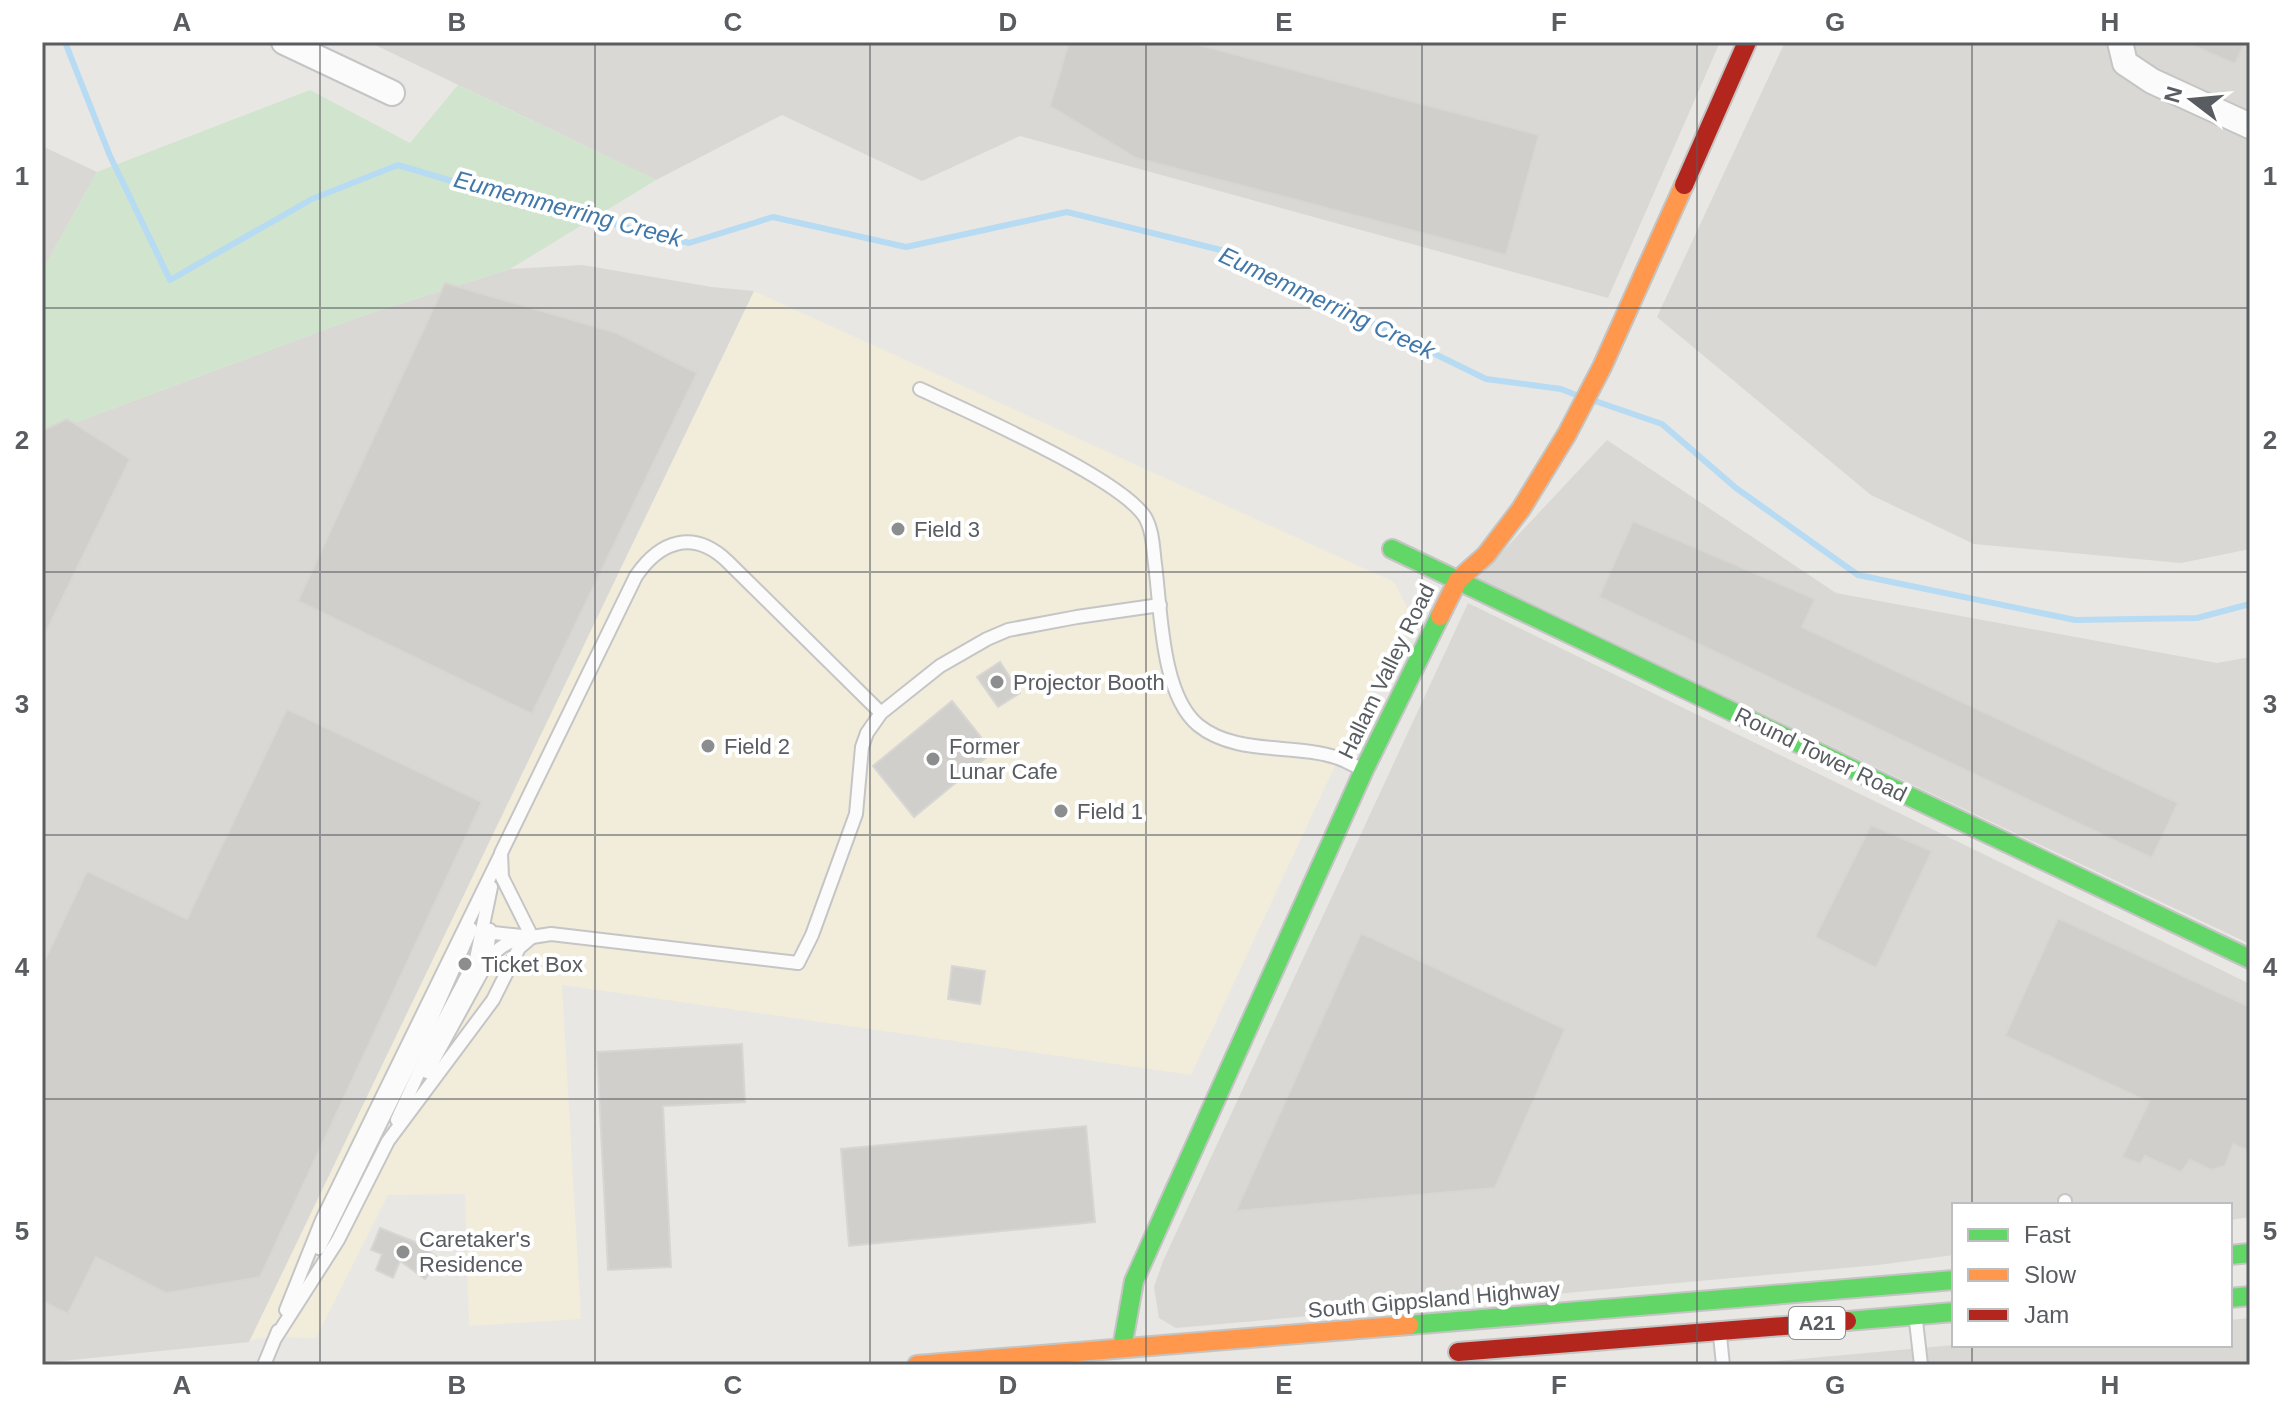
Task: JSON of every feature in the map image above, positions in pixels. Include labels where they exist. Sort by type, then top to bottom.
[{"type":"main road","name":"Hallam Valley Road","points":[[1122,1357],[1134,1281],[1364,770],[1458,580],[1486,555],[1504,532],[1567,434],[1602,367],[1747,42]]},
{"type":"main road","name":"Round Tower Road","points":[[1392,549],[2250,959]]},
{"type":"main road","name":"South Gippsland Highway","points":[[917,1365],[1122,1357],[1460,1322],[1952,1280]]},
{"type":"main road","points":[[1913,1284],[1915,1315]]},
{"type":"main road","points":[[1720,1299],[1720,1330]]},
{"type":"main road","name":"A21","points":[[1433,1353],[1952,1312]]},
{"type":"main road","points":[[1460,1322],[1461,1351]]},
{"type":"street","points":[[284,42],[392,93]]},
{"type":"street","points":[[2120,42],[2125,63],[2152,81],[2250,126]]},
{"type":"lane","points":[[920,389],[1078,469],[1111,487],[1136,506],[1151,530],[1172,684],[1184,710],[1199,726],[1221,737],[1327,755],[1364,770]]},
{"type":"lane","points":[[264,1365],[322,1220],[458,950],[501,853],[636,576],[657,552],[671,545],[696,542],[722,556],[881,713]]},
{"type":"lane","points":[[481,962],[506,944],[551,934],[798,963],[812,935],[856,814],[862,747],[867,733],[881,713],[940,666],[1008,630],[1160,605]]},
{"type":"lane","points":[[276,1337],[338,1240],[481,962],[487,935],[487,901],[501,853]]},
{"type":"lane","points":[[501,853],[502,877],[532,937]]},
{"type":"lane","points":[[458,950],[468,937],[501,853]]},
{"type":"lane","points":[[468,937],[514,934],[532,937]]},
{"type":"lane","points":[[458,950],[487,935]]},
{"type":"lane","points":[[388,1141],[493,1000],[512,959],[532,937]]},
{"type":"lane","points":[[1915,1315],[1921,1365]]},
{"type":"lane","points":[[1720,1330],[1723,1365]]},
{"type":"shaded area","points":[[369,42],[1720,42],[1608,298],[1020,136],[922,181],[782,115],[656,180]]},
{"type":"shaded area","points":[[1785,42],[2250,42],[2250,549],[2181,563],[1974,544],[1871,495],[1657,317]]},
{"type":"shaded area","points":[[42,146],[97,172],[42,271]]},
{"type":"shaded area","points":[[582,265],[754,291],[249,1342],[42,1363],[42,435],[359,317],[510,269]]},
{"type":"shaded area","points":[[754,291],[1394,582],[1408,609],[1191,1075],[562,985],[581,1319],[469,1326],[465,1194],[388,1195],[316,1338],[276,1337],[249,1342]]},
{"type":"shaded area","points":[[1607,440],[1836,593],[2217,663],[2250,657],[2250,944],[1477,579]]},
{"type":"shaded area","points":[[1468,603],[2250,984],[2250,1217],[2232,1220],[2232,1203],[1952,1203],[1952,1255],[1878,1265],[1176,1328],[1159,1318],[1154,1287],[1163,1261]]},
{"type":"shaded area","points":[[2250,1318],[2250,1365],[1733,1365],[1952,1345],[2232,1347],[2232,1320]]},
{"type":"green space","points":[[458,85],[656,180],[510,269],[359,317],[42,435],[42,271],[97,172],[310,90],[410,143]]},
{"type":"building","points":[[1069,42],[1188,42],[1539,135],[1506,255],[1136,158],[1050,106]]},
{"type":"building","points":[[2185,42],[2245,42],[2235,64]]},
{"type":"building","points":[[445,283],[617,333],[697,373],[532,714],[298,601]]},
{"type":"building","points":[[67,419],[130,459],[42,640],[42,431]]},
{"type":"building","points":[[1633,521],[1815,599],[1802,627],[2178,803],[2152,858],[1599,597]]},
{"type":"building","name":"Projector Booth","points":[[1000,662],[1020,693],[998,707],[977,677]]},
{"type":"building","name":"Former Lunar Cafe","points":[[952,701],[993,752],[914,817],[873,766]]},
{"type":"building","points":[[287,709],[482,802],[260,1277],[166,1293],[96,1257],[68,1314],[42,1301],[42,966],[87,871],[187,919]]},
{"type":"building","points":[[1871,825],[1932,851],[1876,968],[1815,937]]},
{"type":"building","points":[[2058,918],[2250,1007],[2250,1151],[2233,1144],[2225,1166],[2212,1170],[2190,1160],[2181,1172],[2145,1156],[2140,1164],[2122,1157],[2149,1102],[2005,1036]]},
{"type":"building","points":[[1361,933],[1565,1029],[1495,1188],[1236,1211]]},
{"type":"building","points":[[952,966],[985,971],[980,1004],[948,999]]},
{"type":"building","points":[[742,1044],[745,1102],[663,1106],[671,1267],[608,1270],[597,1052]]},
{"type":"building","points":[[1086,1126],[1095,1222],[849,1246],[841,1149]]},
{"type":"building","name":"Caretaker's Residence","points":[[380,1228],[415,1242],[440,1259],[425,1279],[400,1261],[393,1278],[376,1270],[382,1254],[371,1250]]},
{"type":"waterway","name":"Eumemmerring Creek","points":[[65,42],[110,156],[170,280],[312,199],[398,165],[492,193],[689,243],[773,217],[906,247],[1067,212],[1225,251],[1486,379],[1561,389],[1576,395]]},
{"type":"waterway","name":"Eumemmerring Creek","points":[[1595,401],[1662,424],[1736,488],[1858,575],[2075,620],[2197,618],[2250,604]]},
{"type":"traffic: fast","points":[[1392,549],[2250,959]]},
{"type":"traffic: fast","points":[[1122,1348],[1134,1281],[1364,770],[1440,616]]},
{"type":"traffic: fast","points":[[2232,1255],[2250,1253]]},
{"type":"traffic: fast","points":[[1409,1325],[1952,1280]]},
{"type":"traffic: fast","points":[[2232,1298],[2250,1296]]},
{"type":"traffic: fast","points":[[1847,1321],[1952,1312]]},
{"type":"traffic: slow","points":[[1440,616],[1458,580],[1486,555],[1521,509],[1567,434],[1602,367],[1684,185]]},
{"type":"traffic: slow","points":[[917,1365],[1409,1325]]},
{"type":"traffic: jam","points":[[1684,185],[1747,42]]},
{"type":"traffic: jam","points":[[1458,1352],[1847,1321]]},
{"type":"place","name":"Field 3","points":[[898,529]]},
{"type":"place","name":"Projector Booth","points":[[997,682]]},
{"type":"place","name":"Field 2","points":[[708,746]]},
{"type":"place","name":"Former Lunar Cafe","points":[[933,759]]},
{"type":"place","name":"Field 1","points":[[1061,811]]},
{"type":"place","name":"Ticket Box","points":[[465,964]]},
{"type":"place","name":"Caretaker's Residence","points":[[403,1252]]}]
